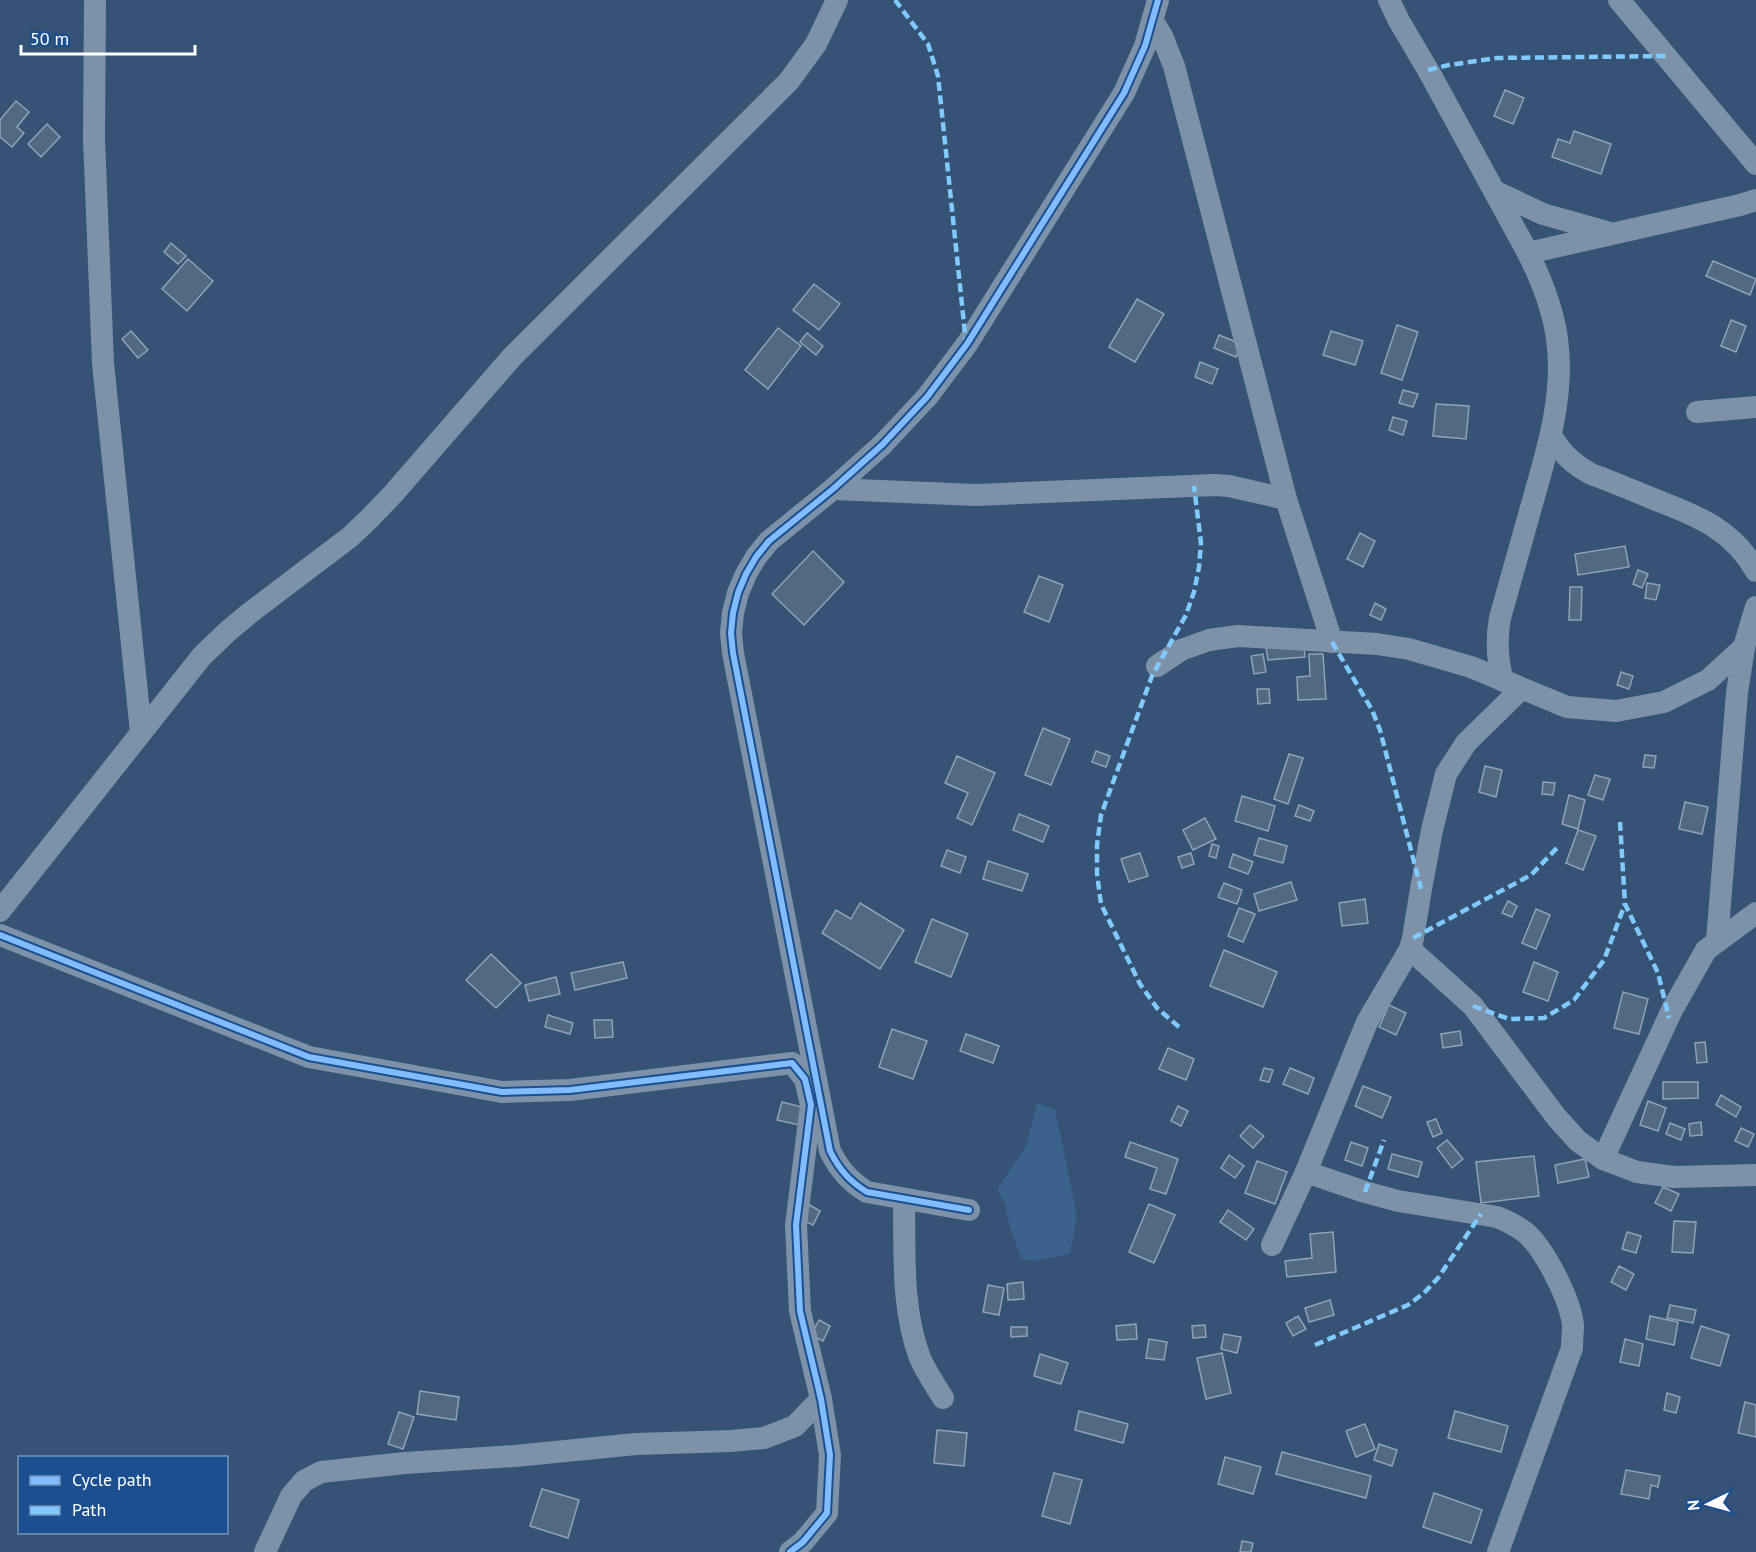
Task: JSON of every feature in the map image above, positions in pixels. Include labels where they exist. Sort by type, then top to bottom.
[{"type":"street","points":[[95,0],[94,139],[103,363],[141,732]]},
{"type":"street","points":[[0,911],[202,656],[227,632],[350,537],[369,519],[512,357],[789,81],[816,44],[837,0]]},
{"type":"street","points":[[1389,0],[1542,280],[1557,341],[1558,372],[1551,435],[1500,618],[1498,665],[1512,685]]},
{"type":"street","points":[[1620,0],[1756,164]]},
{"type":"street","points":[[969,1210],[867,1192],[855,1185],[836,1163],[830,1151],[810,1075],[733,653],[731,633],[733,613],[746,574],[769,541],[833,489],[882,445],[927,397],[966,344],[1124,93],[1136,70],[1156,11]]},
{"type":"street","points":[[1156,11],[1174,66],[1286,499],[1332,642]]},
{"type":"street","points":[[1494,191],[1543,214],[1614,234]]},
{"type":"street","points":[[1528,253],[1756,200]]},
{"type":"street","points":[[1696,412],[1756,407]]},
{"type":"street","points":[[1551,435],[1568,458],[1591,474],[1714,525],[1734,541],[1756,571]]},
{"type":"street","points":[[833,489],[976,495],[1215,485],[1230,486],[1286,499]]},
{"type":"street","points":[[1717,942],[1732,738],[1744,647],[1756,607]]},
{"type":"street","points":[[1157,666],[1181,650],[1209,640],[1238,636],[1377,644],[1471,667],[1567,706],[1616,711],[1664,702],[1708,680],[1744,647]]},
{"type":"street","points":[[1272,1245],[1306,1172],[1367,1022],[1410,949],[1432,830],[1446,774],[1466,743],[1512,685]]},
{"type":"street","points":[[1603,1159],[1672,1010],[1706,950],[1756,913]]},
{"type":"street","points":[[0,936],[309,1058],[502,1092],[570,1090],[792,1063],[810,1075]]},
{"type":"street","points":[[1410,949],[1473,1006],[1557,1118],[1578,1141],[1603,1159],[1637,1172],[1674,1177],[1756,1175]]},
{"type":"street","points":[[800,1549],[826,1512],[830,1455],[800,1311],[796,1225],[811,1105],[810,1075]]},
{"type":"street","points":[[1306,1172],[1398,1201],[1497,1217],[1524,1232],[1544,1255],[1567,1301],[1573,1324],[1572,1348],[1498,1552]]},
{"type":"street","points":[[904,1198],[906,1293],[910,1324],[921,1360],[943,1398]]},
{"type":"street","points":[[265,1552],[291,1496],[304,1481],[321,1472],[405,1462],[515,1456],[636,1444],[764,1438],[795,1426],[820,1399]]},
{"type":"water","points":[[1037,1103],[1055,1109],[1077,1216],[1070,1254],[1034,1261],[1021,1259],[1005,1204],[997,1189],[1026,1146]]},
{"type":"building","points":[[1505,90],[1524,98],[1513,124],[1494,116]]},
{"type":"building","points":[[16,101],[29,112],[17,127],[24,133],[12,147],[0,137],[0,120]]},
{"type":"building","points":[[47,124],[60,137],[41,157],[28,144]]},
{"type":"building","points":[[1574,131],[1611,144],[1601,174],[1552,157],[1558,139],[1570,143]]},
{"type":"building","points":[[171,243],[186,256],[178,264],[164,252]]},
{"type":"building","points":[[188,259],[213,281],[187,311],[162,289]]},
{"type":"building","points":[[1713,261],[1756,279],[1750,295],[1706,276]]},
{"type":"building","points":[[814,284],[840,304],[819,330],[793,310]]},
{"type":"building","points":[[1137,299],[1164,314],[1135,362],[1109,347]]},
{"type":"building","points":[[1731,320],[1746,326],[1736,352],[1721,346]]},
{"type":"building","points":[[1397,325],[1418,332],[1402,380],[1381,373]]},
{"type":"building","points":[[778,328],[801,346],[768,389],[745,370]]},
{"type":"building","points":[[131,331],[148,350],[138,358],[122,339]]},
{"type":"building","points":[[1331,331],[1363,341],[1355,365],[1323,355]]},
{"type":"building","points":[[807,333],[823,346],[816,355],[800,342]]},
{"type":"building","points":[[1219,335],[1241,344],[1236,357],[1214,348]]},
{"type":"building","points":[[1200,362],[1218,369],[1212,384],[1195,377]]},
{"type":"building","points":[[1403,390],[1418,394],[1413,407],[1399,403]]},
{"type":"building","points":[[1436,404],[1469,406],[1466,439],[1433,436]]},
{"type":"building","points":[[1393,417],[1407,421],[1403,435],[1389,430]]},
{"type":"building","points":[[1360,533],[1375,541],[1363,567],[1347,559]]},
{"type":"building","points":[[1625,546],[1629,567],[1578,575],[1575,554]]},
{"type":"building","points":[[813,551],[844,582],[804,625],[772,594]]},
{"type":"building","points":[[1638,570],[1648,574],[1642,588],[1633,584]]},
{"type":"building","points":[[1039,576],[1063,585],[1049,622],[1024,612]]},
{"type":"building","points":[[1647,583],[1660,585],[1656,600],[1645,598]]},
{"type":"building","points":[[1570,587],[1582,587],[1581,620],[1569,620]]},
{"type":"building","points":[[1375,603],[1386,609],[1381,620],[1370,615]]},
{"type":"building","points":[[1304,645],[1305,657],[1268,660],[1266,648]]},
{"type":"building","points":[[1263,654],[1266,672],[1254,674],[1251,656]]},
{"type":"building","points":[[1309,654],[1323,654],[1326,699],[1298,700],[1297,677],[1310,676]]},
{"type":"building","points":[[1621,672],[1633,676],[1629,689],[1617,685]]},
{"type":"building","points":[[1257,689],[1269,689],[1270,703],[1258,704]]},
{"type":"building","points":[[1043,728],[1070,739],[1051,785],[1025,775]]},
{"type":"building","points":[[1096,751],[1110,756],[1106,767],[1092,762]]},
{"type":"building","points":[[1289,754],[1303,758],[1288,804],[1274,799]]},
{"type":"building","points":[[1645,755],[1656,756],[1654,768],[1643,767]]},
{"type":"building","points":[[957,756],[995,773],[972,825],[957,818],[968,793],[945,783]]},
{"type":"building","points":[[1485,766],[1502,770],[1496,797],[1479,792]]},
{"type":"building","points":[[1595,775],[1610,779],[1603,800],[1588,795]]},
{"type":"building","points":[[1543,782],[1555,783],[1553,795],[1542,794]]},
{"type":"building","points":[[1569,795],[1585,800],[1578,829],[1562,824]]},
{"type":"building","points":[[1242,796],[1275,806],[1268,831],[1235,821]]},
{"type":"building","points":[[1685,802],[1708,807],[1702,834],[1679,829]]},
{"type":"building","points":[[1299,805],[1314,811],[1310,821],[1295,816]]},
{"type":"building","points":[[1019,814],[1049,826],[1043,842],[1013,830]]},
{"type":"building","points":[[1205,818],[1216,839],[1193,850],[1183,830]]},
{"type":"building","points":[[1578,830],[1596,836],[1583,870],[1566,863]]},
{"type":"building","points":[[1259,838],[1287,846],[1283,863],[1254,855]]},
{"type":"building","points":[[1212,844],[1219,846],[1216,858],[1209,856]]},
{"type":"building","points":[[947,850],[966,857],[960,873],[941,866]]},
{"type":"building","points":[[1140,853],[1148,876],[1129,882],[1121,859]]},
{"type":"building","points":[[1191,853],[1194,864],[1182,868],[1178,857]]},
{"type":"building","points":[[1233,854],[1253,862],[1248,874],[1229,867]]},
{"type":"building","points":[[988,861],[1028,874],[1022,891],[983,879]]},
{"type":"building","points":[[1291,882],[1297,900],[1259,911],[1254,894]]},
{"type":"building","points":[[1224,883],[1242,890],[1237,904],[1218,897]]},
{"type":"building","points":[[1365,899],[1368,923],[1342,926],[1339,903]]},
{"type":"building","points":[[1508,901],[1517,906],[1512,917],[1502,913]]},
{"type":"building","points":[[860,903],[904,930],[880,969],[822,933],[836,910],[851,919]]},
{"type":"building","points":[[1239,908],[1255,914],[1243,942],[1228,936]]},
{"type":"building","points":[[1536,909],[1550,915],[1536,949],[1522,943]]},
{"type":"building","points":[[932,919],[968,934],[951,977],[915,962]]},
{"type":"building","points":[[1224,950],[1277,972],[1263,1007],[1210,986]]},
{"type":"building","points":[[491,954],[521,983],[496,1008],[466,980]]},
{"type":"building","points":[[623,962],[627,978],[575,990],[571,973]]},
{"type":"building","points":[[1534,962],[1558,972],[1548,1001],[1523,992]]},
{"type":"building","points":[[556,977],[560,994],[529,1001],[525,985]]},
{"type":"building","points":[[1623,992],[1648,999],[1639,1034],[1614,1028]]},
{"type":"building","points":[[1389,1005],[1406,1013],[1396,1035],[1379,1027]]},
{"type":"building","points":[[548,1015],[573,1023],[570,1034],[545,1027]]},
{"type":"building","points":[[594,1020],[612,1020],[613,1037],[595,1038]]},
{"type":"building","points":[[892,1029],[927,1041],[913,1079],[879,1067]]},
{"type":"building","points":[[1460,1031],[1462,1045],[1443,1048],[1441,1034]]},
{"type":"building","points":[[966,1034],[999,1046],[993,1063],[960,1051]]},
{"type":"building","points":[[1705,1042],[1707,1062],[1697,1063],[1695,1043]]},
{"type":"building","points":[[1168,1048],[1194,1059],[1186,1080],[1159,1069]]},
{"type":"building","points":[[1264,1068],[1273,1070],[1269,1082],[1260,1080]]},
{"type":"building","points":[[1290,1068],[1314,1078],[1308,1094],[1283,1084]]},
{"type":"building","points":[[1663,1082],[1698,1082],[1698,1098],[1663,1099]]},
{"type":"building","points":[[1363,1086],[1391,1097],[1382,1118],[1355,1106]]},
{"type":"building","points":[[1721,1095],[1741,1107],[1736,1117],[1716,1105]]},
{"type":"building","points":[[1648,1101],[1666,1108],[1658,1131],[1640,1125]]},
{"type":"building","points":[[782,1102],[806,1108],[799,1125],[777,1120]]},
{"type":"building","points":[[1178,1106],[1188,1111],[1181,1126],[1171,1121]]},
{"type":"building","points":[[1436,1119],[1442,1133],[1433,1137],[1427,1122]]},
{"type":"building","points":[[1701,1122],[1702,1135],[1690,1136],[1689,1124]]},
{"type":"building","points":[[1670,1123],[1685,1129],[1681,1140],[1666,1134]]},
{"type":"building","points":[[1250,1125],[1264,1136],[1253,1148],[1240,1136]]},
{"type":"building","points":[[1741,1128],[1754,1134],[1748,1147],[1735,1141]]},
{"type":"building","points":[[1447,1140],[1463,1159],[1452,1168],[1437,1148]]},
{"type":"building","points":[[1130,1142],[1178,1159],[1166,1194],[1150,1189],[1157,1168],[1125,1157]]},
{"type":"building","points":[[1351,1142],[1368,1148],[1362,1166],[1345,1160]]},
{"type":"building","points":[[1392,1154],[1422,1162],[1418,1177],[1388,1169]]},
{"type":"building","points":[[1229,1155],[1244,1166],[1235,1178],[1221,1168]]},
{"type":"building","points":[[1534,1156],[1539,1196],[1481,1203],[1476,1162]]},
{"type":"building","points":[[1585,1159],[1589,1177],[1558,1183],[1555,1165]]},
{"type":"building","points":[[1257,1161],[1287,1172],[1275,1204],[1245,1193]]},
{"type":"building","points":[[1663,1187],[1679,1194],[1671,1211],[1655,1203]]},
{"type":"building","points":[[808,1204],[820,1211],[813,1225],[800,1219]]},
{"type":"building","points":[[1149,1204],[1175,1215],[1154,1263],[1129,1252]]},
{"type":"building","points":[[1228,1210],[1254,1229],[1246,1240],[1220,1222]]},
{"type":"building","points":[[1674,1221],[1696,1222],[1693,1253],[1672,1252]]},
{"type":"building","points":[[1333,1232],[1336,1272],[1287,1277],[1285,1261],[1312,1258],[1310,1234]]},
{"type":"building","points":[[1627,1232],[1641,1236],[1636,1253],[1622,1249]]},
{"type":"building","points":[[1619,1266],[1634,1274],[1626,1290],[1611,1282]]},
{"type":"building","points":[[1023,1282],[1024,1299],[1008,1300],[1007,1284]]},
{"type":"building","points":[[988,1285],[1004,1288],[999,1315],[983,1312]]},
{"type":"building","points":[[1330,1300],[1334,1315],[1309,1322],[1305,1308]]},
{"type":"building","points":[[1670,1305],[1696,1310],[1693,1323],[1667,1318]]},
{"type":"building","points":[[1298,1316],[1306,1329],[1293,1336],[1286,1323]]},
{"type":"building","points":[[1650,1316],[1678,1322],[1674,1345],[1646,1339]]},
{"type":"building","points":[[819,1320],[830,1326],[823,1341],[811,1335]]},
{"type":"building","points":[[1136,1324],[1137,1339],[1117,1340],[1116,1326]]},
{"type":"building","points":[[1205,1325],[1206,1337],[1193,1338],[1192,1326]]},
{"type":"building","points":[[1701,1326],[1729,1335],[1720,1366],[1691,1358]]},
{"type":"building","points":[[1011,1327],[1027,1327],[1027,1336],[1011,1337]]},
{"type":"building","points":[[1224,1334],[1241,1337],[1237,1353],[1221,1349]]},
{"type":"building","points":[[1149,1339],[1167,1342],[1164,1360],[1146,1358]]},
{"type":"building","points":[[1625,1339],[1643,1344],[1639,1366],[1620,1362]]},
{"type":"building","points":[[1222,1353],[1231,1393],[1206,1399],[1197,1358]]},
{"type":"building","points":[[1040,1354],[1068,1363],[1061,1384],[1034,1376]]},
{"type":"building","points":[[420,1391],[459,1397],[456,1420],[417,1414]]},
{"type":"building","points":[[1667,1393],[1680,1397],[1676,1413],[1664,1410]]},
{"type":"building","points":[[1745,1402],[1756,1405],[1756,1437],[1738,1433]]},
{"type":"building","points":[[1079,1411],[1128,1424],[1123,1443],[1075,1430]]},
{"type":"building","points":[[1455,1411],[1508,1426],[1501,1452],[1448,1438]]},
{"type":"building","points":[[399,1412],[414,1417],[403,1449],[388,1444]]},
{"type":"building","points":[[1365,1424],[1375,1449],[1356,1457],[1346,1431]]},
{"type":"building","points":[[937,1430],[967,1433],[964,1466],[934,1463]]},
{"type":"building","points":[[1379,1444],[1397,1450],[1392,1466],[1374,1460]]},
{"type":"building","points":[[1282,1452],[1371,1476],[1366,1498],[1276,1474]]},
{"type":"building","points":[[1225,1457],[1261,1467],[1253,1494],[1218,1484]]},
{"type":"building","points":[[1626,1470],[1660,1476],[1658,1487],[1651,1485],[1649,1499],[1621,1494]]},
{"type":"building","points":[[1054,1473],[1082,1480],[1070,1524],[1042,1516]]},
{"type":"building","points":[[542,1489],[579,1500],[568,1538],[530,1526]]},
{"type":"building","points":[[1434,1493],[1482,1510],[1471,1543],[1423,1527]]},
{"type":"building","points":[[1242,1541],[1253,1543],[1251,1552],[1240,1552]]},
{"type":"marked path","points":[[895,0],[928,44],[938,76],[966,343]]},
{"type":"marked path","points":[[1428,70],[1497,58],[1666,56]]},
{"type":"marked path","points":[[1179,1027],[1157,1008],[1140,984],[1101,904],[1097,874],[1097,845],[1101,815],[1152,676],[1186,615],[1194,592],[1201,543],[1194,486]]},
{"type":"marked path","points":[[1332,642],[1372,710],[1380,730],[1421,889]]},
{"type":"marked path","points":[[1620,822],[1625,904],[1658,973],[1669,1018]]},
{"type":"marked path","points":[[1413,938],[1531,875],[1557,848]]},
{"type":"marked path","points":[[1473,1006],[1509,1019],[1544,1018],[1574,1000],[1604,960],[1625,904]]},
{"type":"marked path","points":[[1365,1192],[1384,1140]]},
{"type":"marked path","points":[[1315,1345],[1408,1305],[1424,1293],[1438,1278],[1481,1214]]},
{"type":"cycle path","points":[[969,1210],[867,1192],[845,1174],[830,1151],[733,653],[731,633],[733,613],[746,574],[769,541],[833,489],[882,445],[927,397],[967,344],[1124,93],[1145,46],[1158,0]]},
{"type":"cycle path","points":[[0,935],[309,1057],[502,1092],[570,1090],[792,1063],[805,1079],[811,1105],[796,1225],[800,1311],[821,1399],[830,1455],[827,1513],[803,1542],[790,1552]]}]
